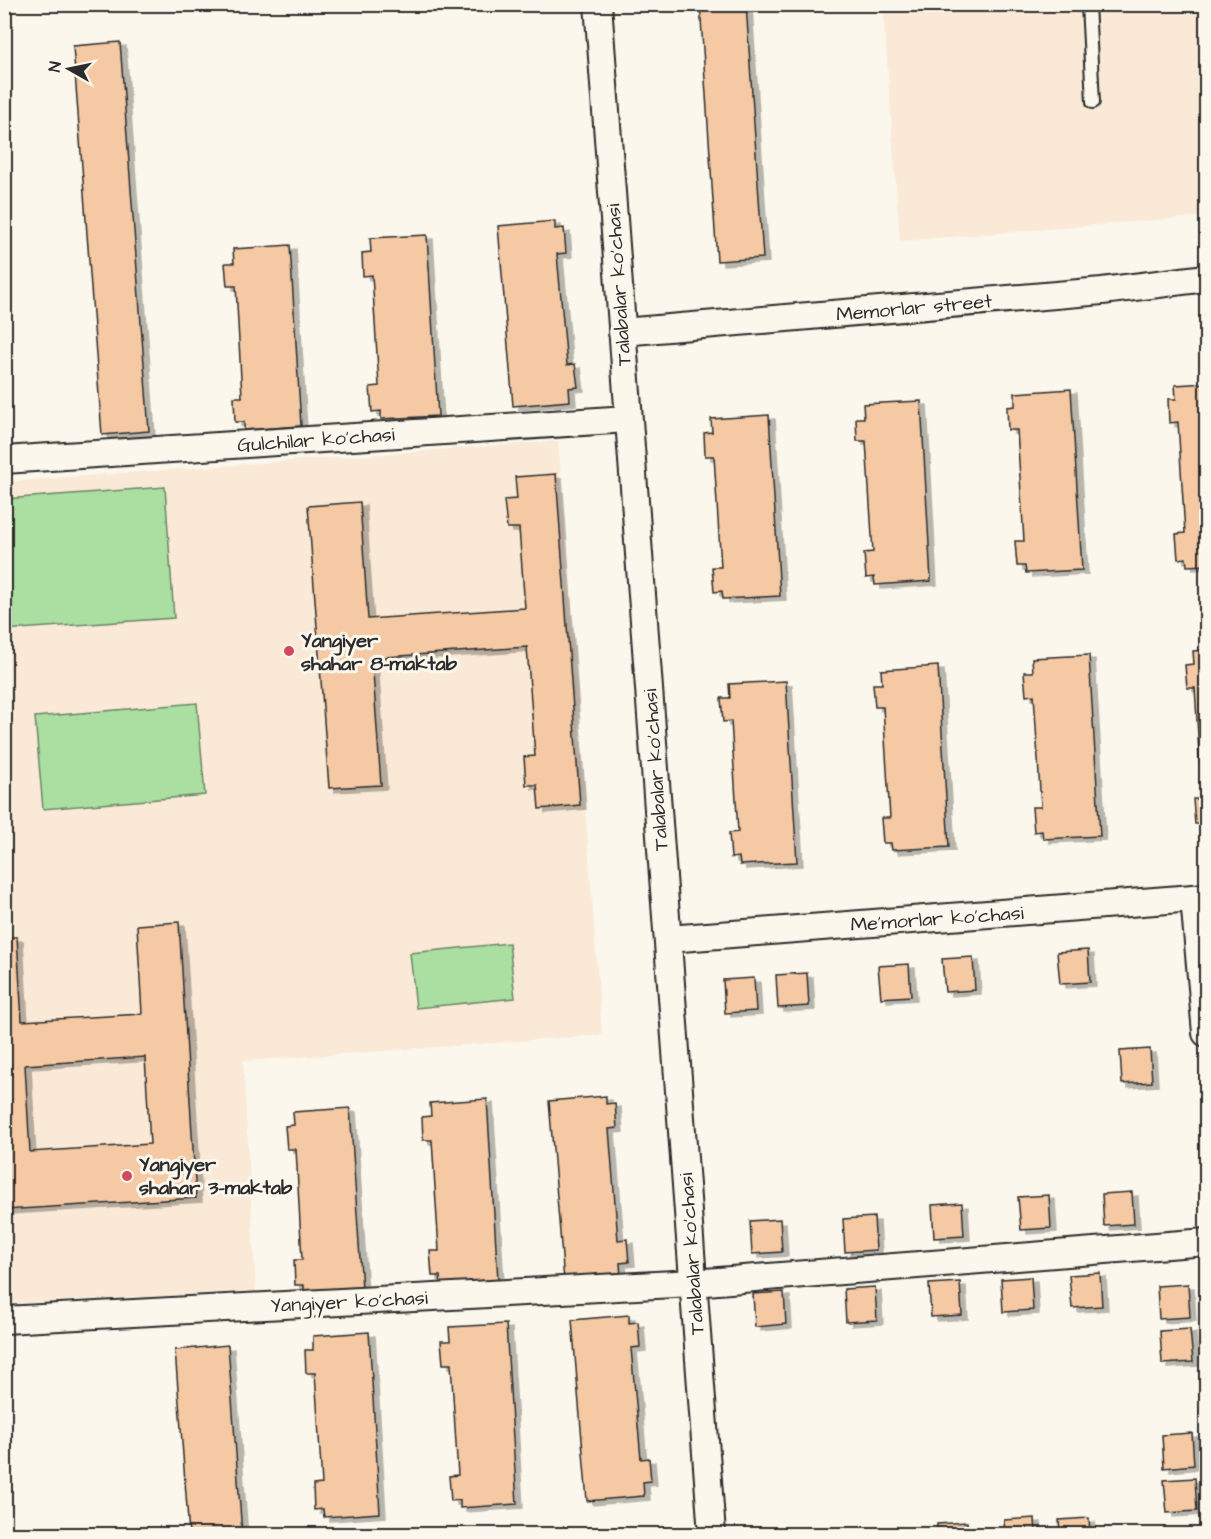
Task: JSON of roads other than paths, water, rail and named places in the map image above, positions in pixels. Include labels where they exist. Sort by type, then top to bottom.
[{"type":"street","name":"Talabalar ko'chasi","points":[[598,4],[712,1534]]},
{"type":"street","name":"Memorlar street","points":[[622,332],[1102,291],[1206,278]]},
{"type":"street","name":"Gulchilar ko'chasi","points":[[4,460],[628,419]]},
{"type":"street","name":"Me'morlar ko'chasi","points":[[668,939],[1200,897]]},
{"type":"street","points":[[1200,897],[1206,1034]]},
{"type":"street","name":"Yangiyer ko'chasi","points":[[4,1320],[693,1283],[1206,1242]]},
{"type":"lane","points":[[1088,4],[1093,102]]},
{"type":"place","name":"Yangiyer shahar 8-maktab","points":[[289,651]]},
{"type":"place","name":"Yangiyer shahar 3-maktab","points":[[127,1176]]}]
